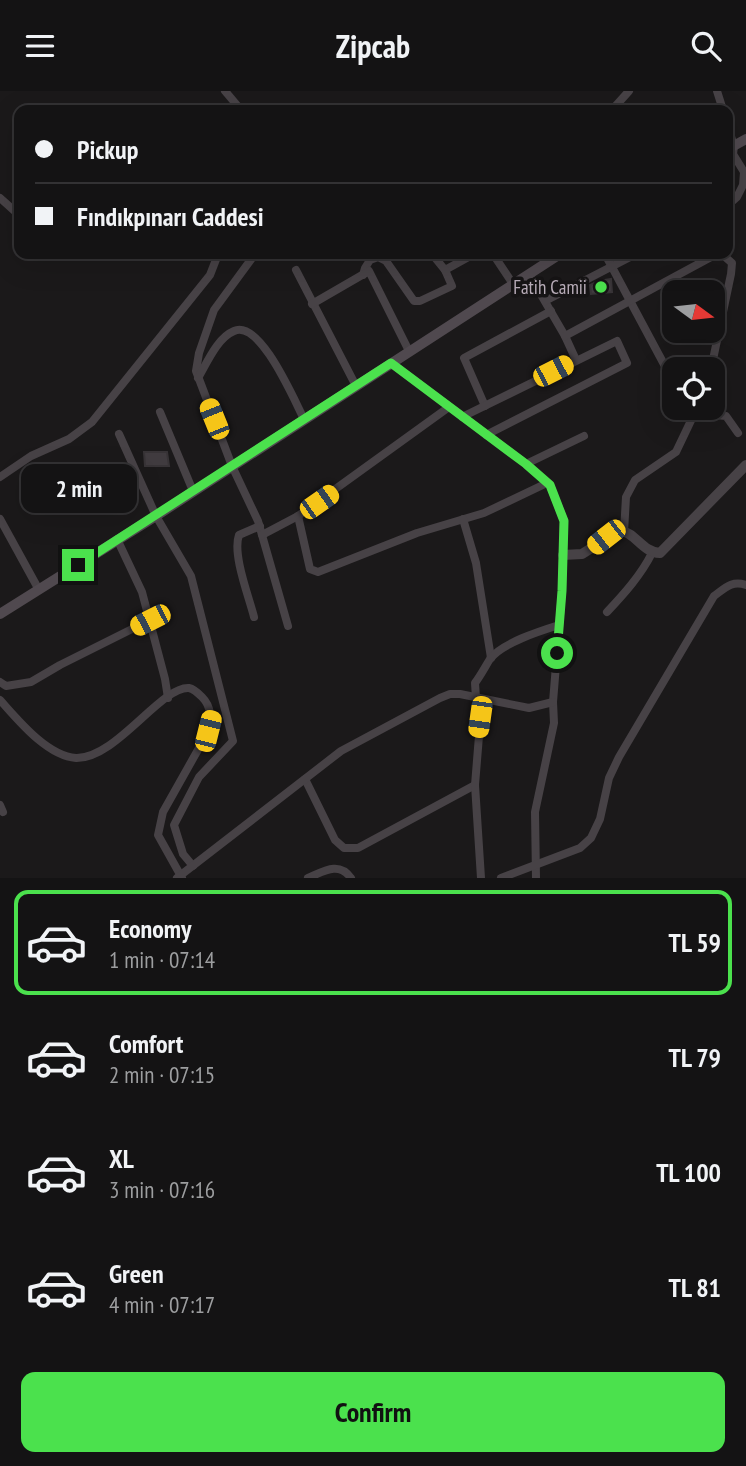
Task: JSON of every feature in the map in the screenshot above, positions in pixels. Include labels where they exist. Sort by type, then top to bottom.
[{"type":"main road","points":[[0,614],[552,259]]},
{"type":"street","points":[[225,91],[237,105]]},
{"type":"street","points":[[616,105],[629,91]]},
{"type":"street","points":[[733,154],[744,172],[743,185],[733,201]]},
{"type":"street","points":[[0,198],[14,211]]},
{"type":"street","points":[[0,477],[31,456],[69,439],[92,422],[210,275],[216,259]]},
{"type":"street","points":[[251,259],[214,310],[199,353],[196,371],[261,531],[288,626]]},
{"type":"street","points":[[363,275],[373,259]]},
{"type":"street","points":[[382,259],[414,301],[432,297],[452,286],[445,270],[436,259]]},
{"type":"street","points":[[445,270],[465,259]]},
{"type":"street","points":[[496,259],[513,284]]},
{"type":"street","points":[[608,259],[662,360]]},
{"type":"street","points":[[545,301],[626,259]]},
{"type":"street","points":[[565,336],[708,259]]},
{"type":"street","points":[[714,357],[732,274],[729,259]]},
{"type":"street","points":[[296,270],[356,386]]},
{"type":"street","points":[[312,304],[369,271],[409,351]]},
{"type":"street","points":[[529,274],[576,360]]},
{"type":"street","points":[[485,406],[464,358],[551,311]]},
{"type":"street","points":[[198,378],[227,335],[237,329],[244,330],[265,347],[304,419]]},
{"type":"street","points":[[462,417],[617,341],[627,363],[486,435]]},
{"type":"street","points":[[391,363],[548,483],[564,521],[554,723],[535,812],[536,878]]},
{"type":"street","points":[[254,617],[237,552],[239,535],[261,531],[298,516],[449,407]]},
{"type":"street","points":[[160,412],[193,491]]},
{"type":"street","points":[[725,415],[738,433]]},
{"type":"street","points":[[625,531],[626,497],[635,480],[676,452],[692,420]]},
{"type":"street","points":[[119,434],[156,516],[191,576],[233,741],[199,777],[174,825],[183,854],[192,866]]},
{"type":"street","points":[[526,464],[584,436]]},
{"type":"street","points":[[563,555],[582,554],[620,530],[630,533],[652,553],[660,553],[746,465]]},
{"type":"street","points":[[298,516],[310,569],[313,572],[417,533],[484,513],[548,483]]},
{"type":"street","points":[[0,519],[39,590]]},
{"type":"street","points":[[463,519],[476,563],[491,658]]},
{"type":"street","points":[[117,539],[142,591],[168,698]]},
{"type":"street","points":[[607,611],[646,565],[652,553]]},
{"type":"street","points":[[501,878],[580,848],[591,838],[600,819],[609,778],[619,757],[714,596],[729,585],[746,585]]},
{"type":"street","points":[[0,683],[6,686],[31,683],[60,665],[150,620]]},
{"type":"street","points":[[481,878],[475,785],[479,699],[475,683],[491,658],[524,636],[559,625]]},
{"type":"street","points":[[0,700],[54,751],[66,757],[80,758],[121,738],[168,698],[187,688],[195,690],[207,702],[211,717],[208,731],[163,811],[158,835],[180,877],[341,751],[440,698],[460,694],[529,708],[553,702]]},
{"type":"street","points":[[305,779],[335,839],[345,849],[358,848],[475,785]]},
{"type":"street","points":[[308,878],[337,867],[345,870],[351,878]]},
{"type":"building","name":"Fatih Camii","points":[[611,279],[612,292],[591,294],[590,285]]},
{"type":"building","points":[[144,452],[167,452],[169,466],[145,466]]},
{"type":"place","name":"Fatih Camii","points":[[601,287]]},
{"type":"route","points":[[78,565],[391,363],[550,485],[564,521],[557,653]]}]
